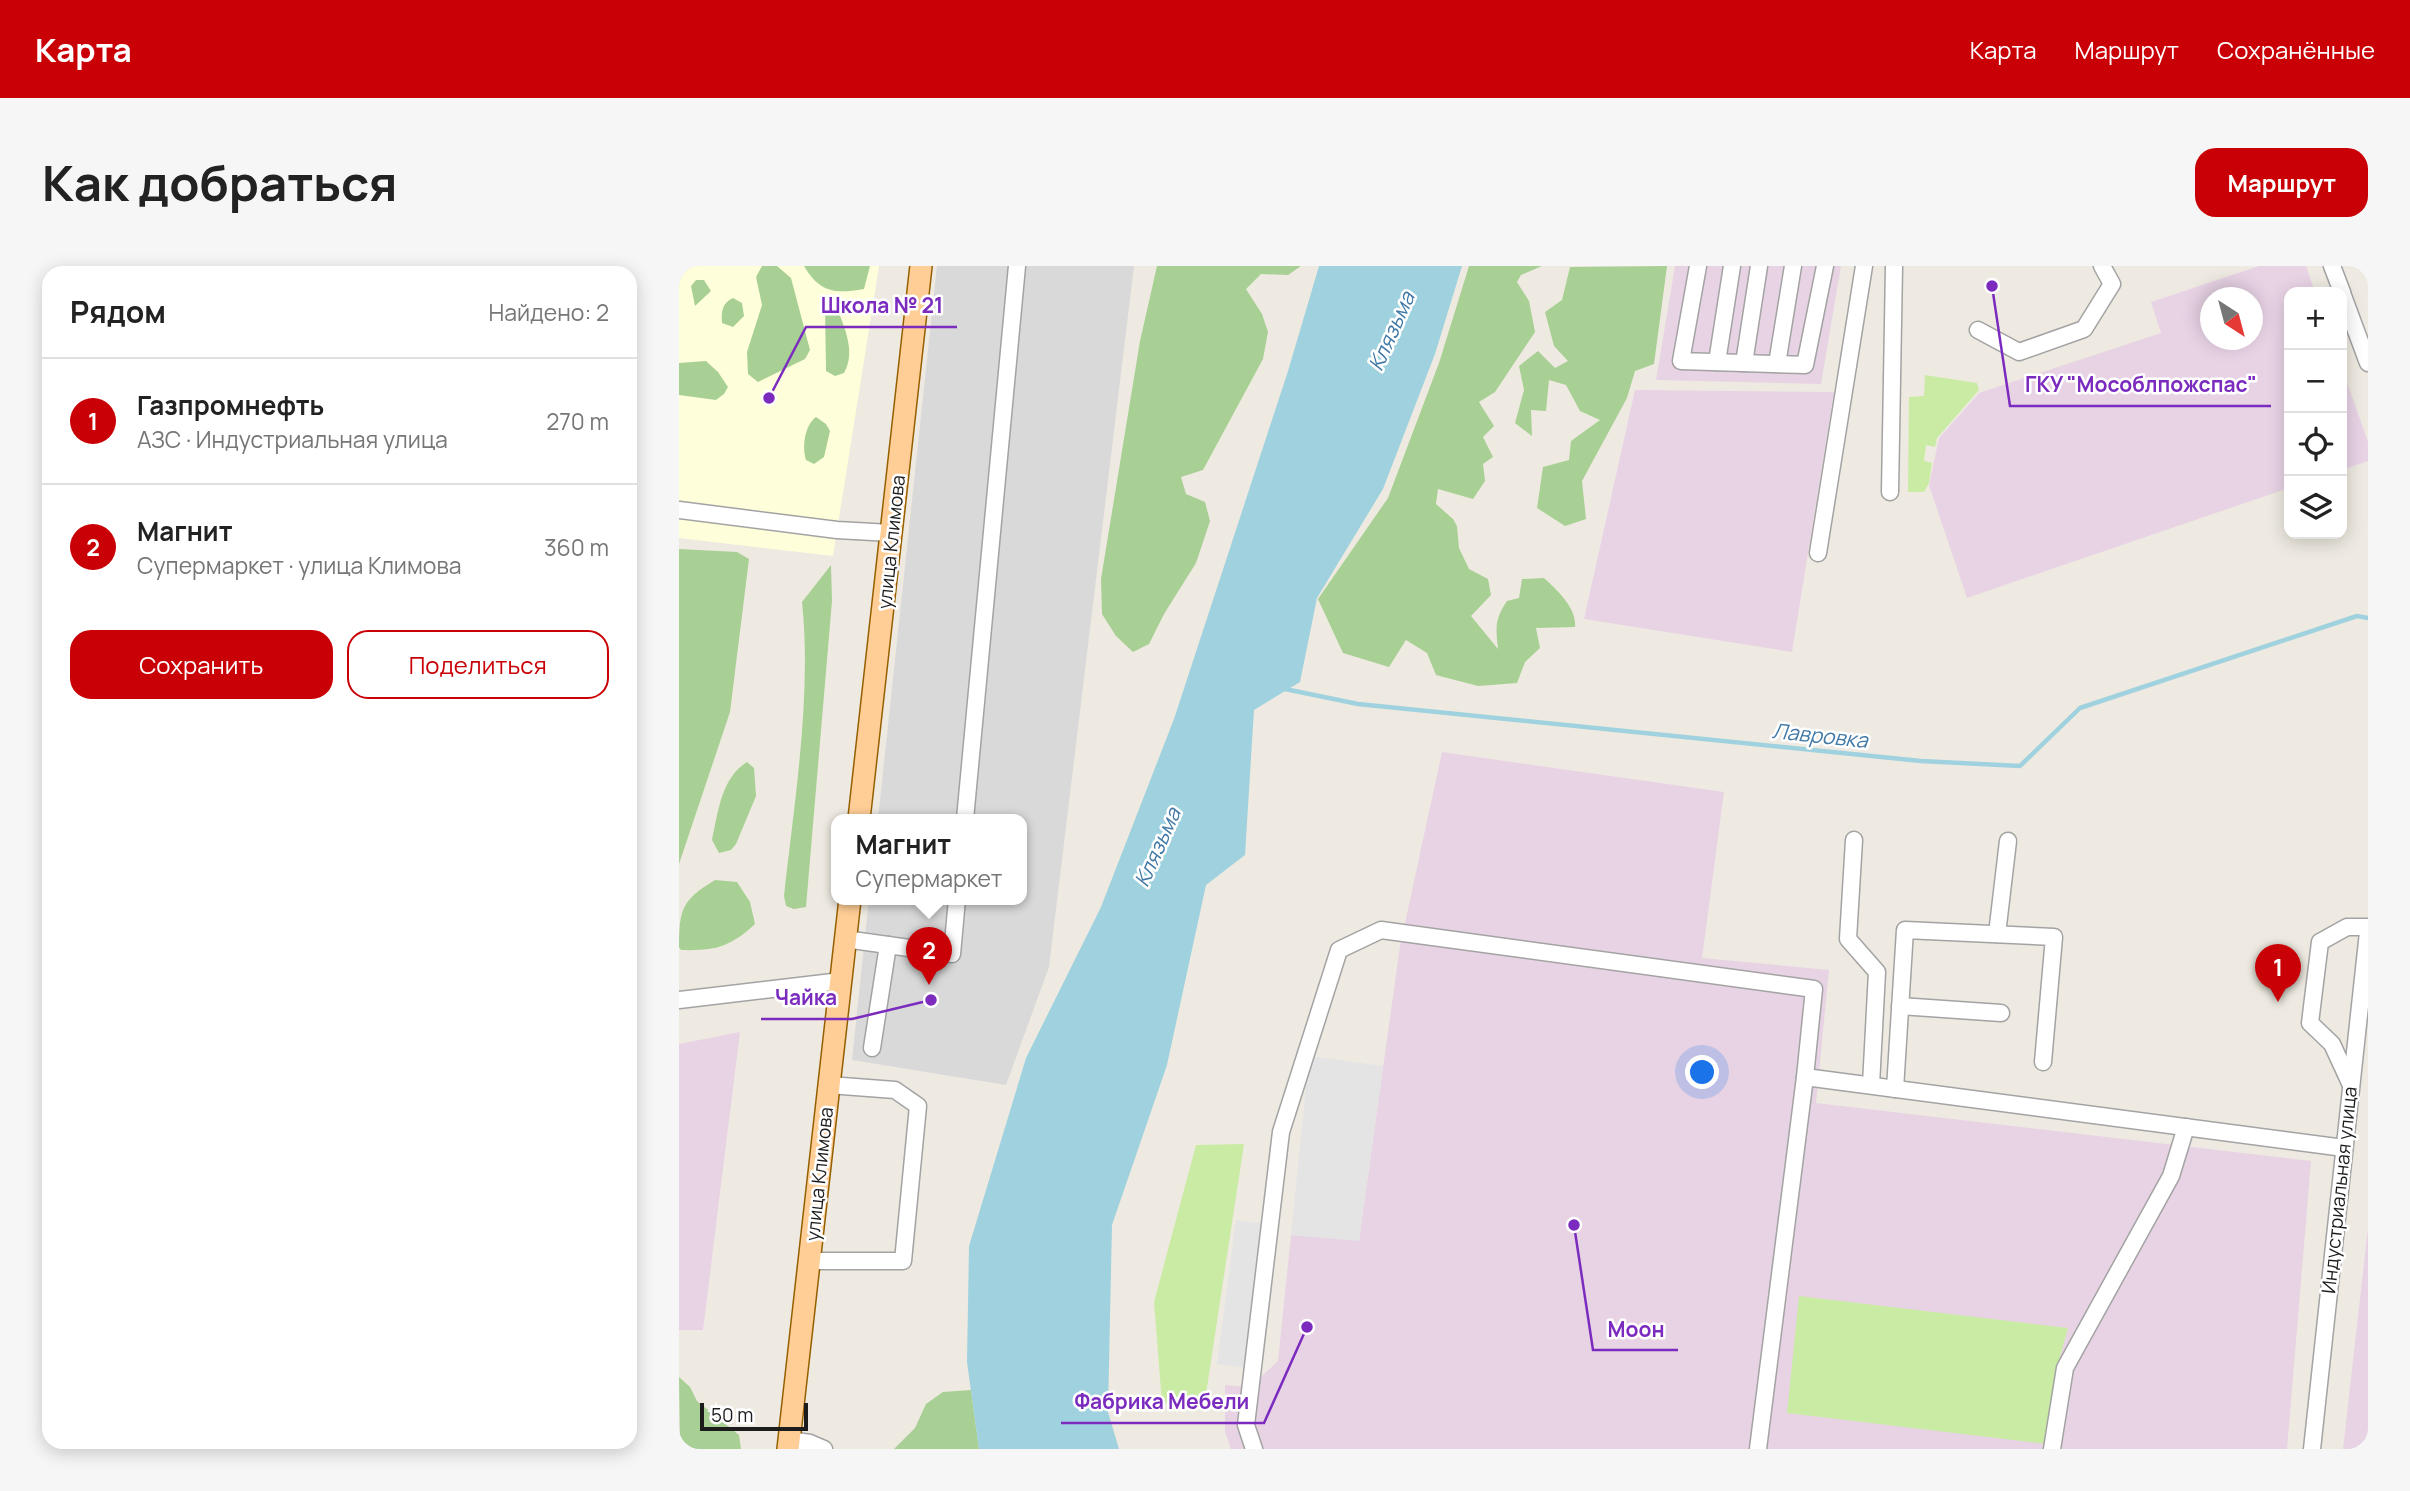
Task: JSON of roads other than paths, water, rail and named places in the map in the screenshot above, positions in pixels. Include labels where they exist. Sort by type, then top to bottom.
[{"type":"main road","name":"улица Климова","points":[[860,814],[921,266]]},
{"type":"main road","name":"улица Климова","points":[[789,1445],[849,905]]},
{"type":"street","points":[[965,814],[1017,266]]},
{"type":"street","points":[[1697,266],[1681,361],[1805,365],[1825,266]]},
{"type":"street","points":[[1717,362],[1732,266]]},
{"type":"street","points":[[1744,363],[1759,266]]},
{"type":"street","points":[[1777,364],[1793,266]]},
{"type":"street","points":[[1818,553],[1864,266]]},
{"type":"street","points":[[1889,492],[1894,266]]},
{"type":"street","points":[[2332,266],[2340,287]]},
{"type":"street","points":[[1977,330],[2019,352],[2069,334],[2104,269]]},
{"type":"street","points":[[2347,306],[2368,363]]},
{"type":"street","points":[[679,510],[837,530],[891,533]]},
{"type":"street","points":[[1854,840],[1848,939],[1877,972],[1871,1085]]},
{"type":"street","points":[[1997,934],[2008,841]]},
{"type":"street","points":[[845,939],[952,954],[956,905]]},
{"type":"street","points":[[2350,1083],[2332,1044],[2310,1023],[2320,942],[2347,927],[2368,929]]},
{"type":"street","name":"Индустриальная улица","points":[[2312,1449],[2368,929]]},
{"type":"street","points":[[1254,1449],[1246,1425],[1281,1132],[1339,950],[1381,930],[1814,989],[1758,1449]]},
{"type":"street","points":[[1895,1088],[1905,930],[2054,937],[2043,1062]]},
{"type":"street","points":[[872,1048],[888,945]]},
{"type":"street","points":[[679,1000],[841,981]]},
{"type":"street","points":[[1900,1006],[2000,1013]]},
{"type":"street","points":[[1805,1077],[2344,1148]]},
{"type":"street","points":[[809,1262],[903,1261],[918,1106],[895,1090],[829,1084]]},
{"type":"street","points":[[2052,1449],[2065,1368],[2171,1176],[2186,1127]]},
{"type":"street","points":[[789,1445],[810,1443],[824,1449]]},
{"type":"water","name":"Клязьма","points":[[1319,266],[1462,266],[1435,354],[1383,489],[1317,598],[1300,682],[1254,710],[1245,855],[1206,885],[1167,1065],[1112,1225],[1108,1412],[1119,1449],[979,1449],[967,1362],[969,1246],[1026,1058],[1101,907],[1174,719],[1288,371]]},
{"type":"waterway","name":"Лавровка","points":[[1285,689],[1358,704],[1921,761],[2020,766],[2080,708],[2357,616],[2368,618]]},
{"type":"place","name":"ГКУ \"Мособлпожспас\"","points":[[1992,286]]},
{"type":"place","name":"Школа № 21","points":[[769,398]]},
{"type":"place","name":"Магнит","points":[[929,985]]},
{"type":"place","name":"Чайка","points":[[931,1000]]},
{"type":"place","name":"Газпромнефть","points":[[2278,1002]]},
{"type":"place","name":"Моон","points":[[1574,1225]]},
{"type":"place","name":"Фабрика Мебели","points":[[1307,1327]]}]
